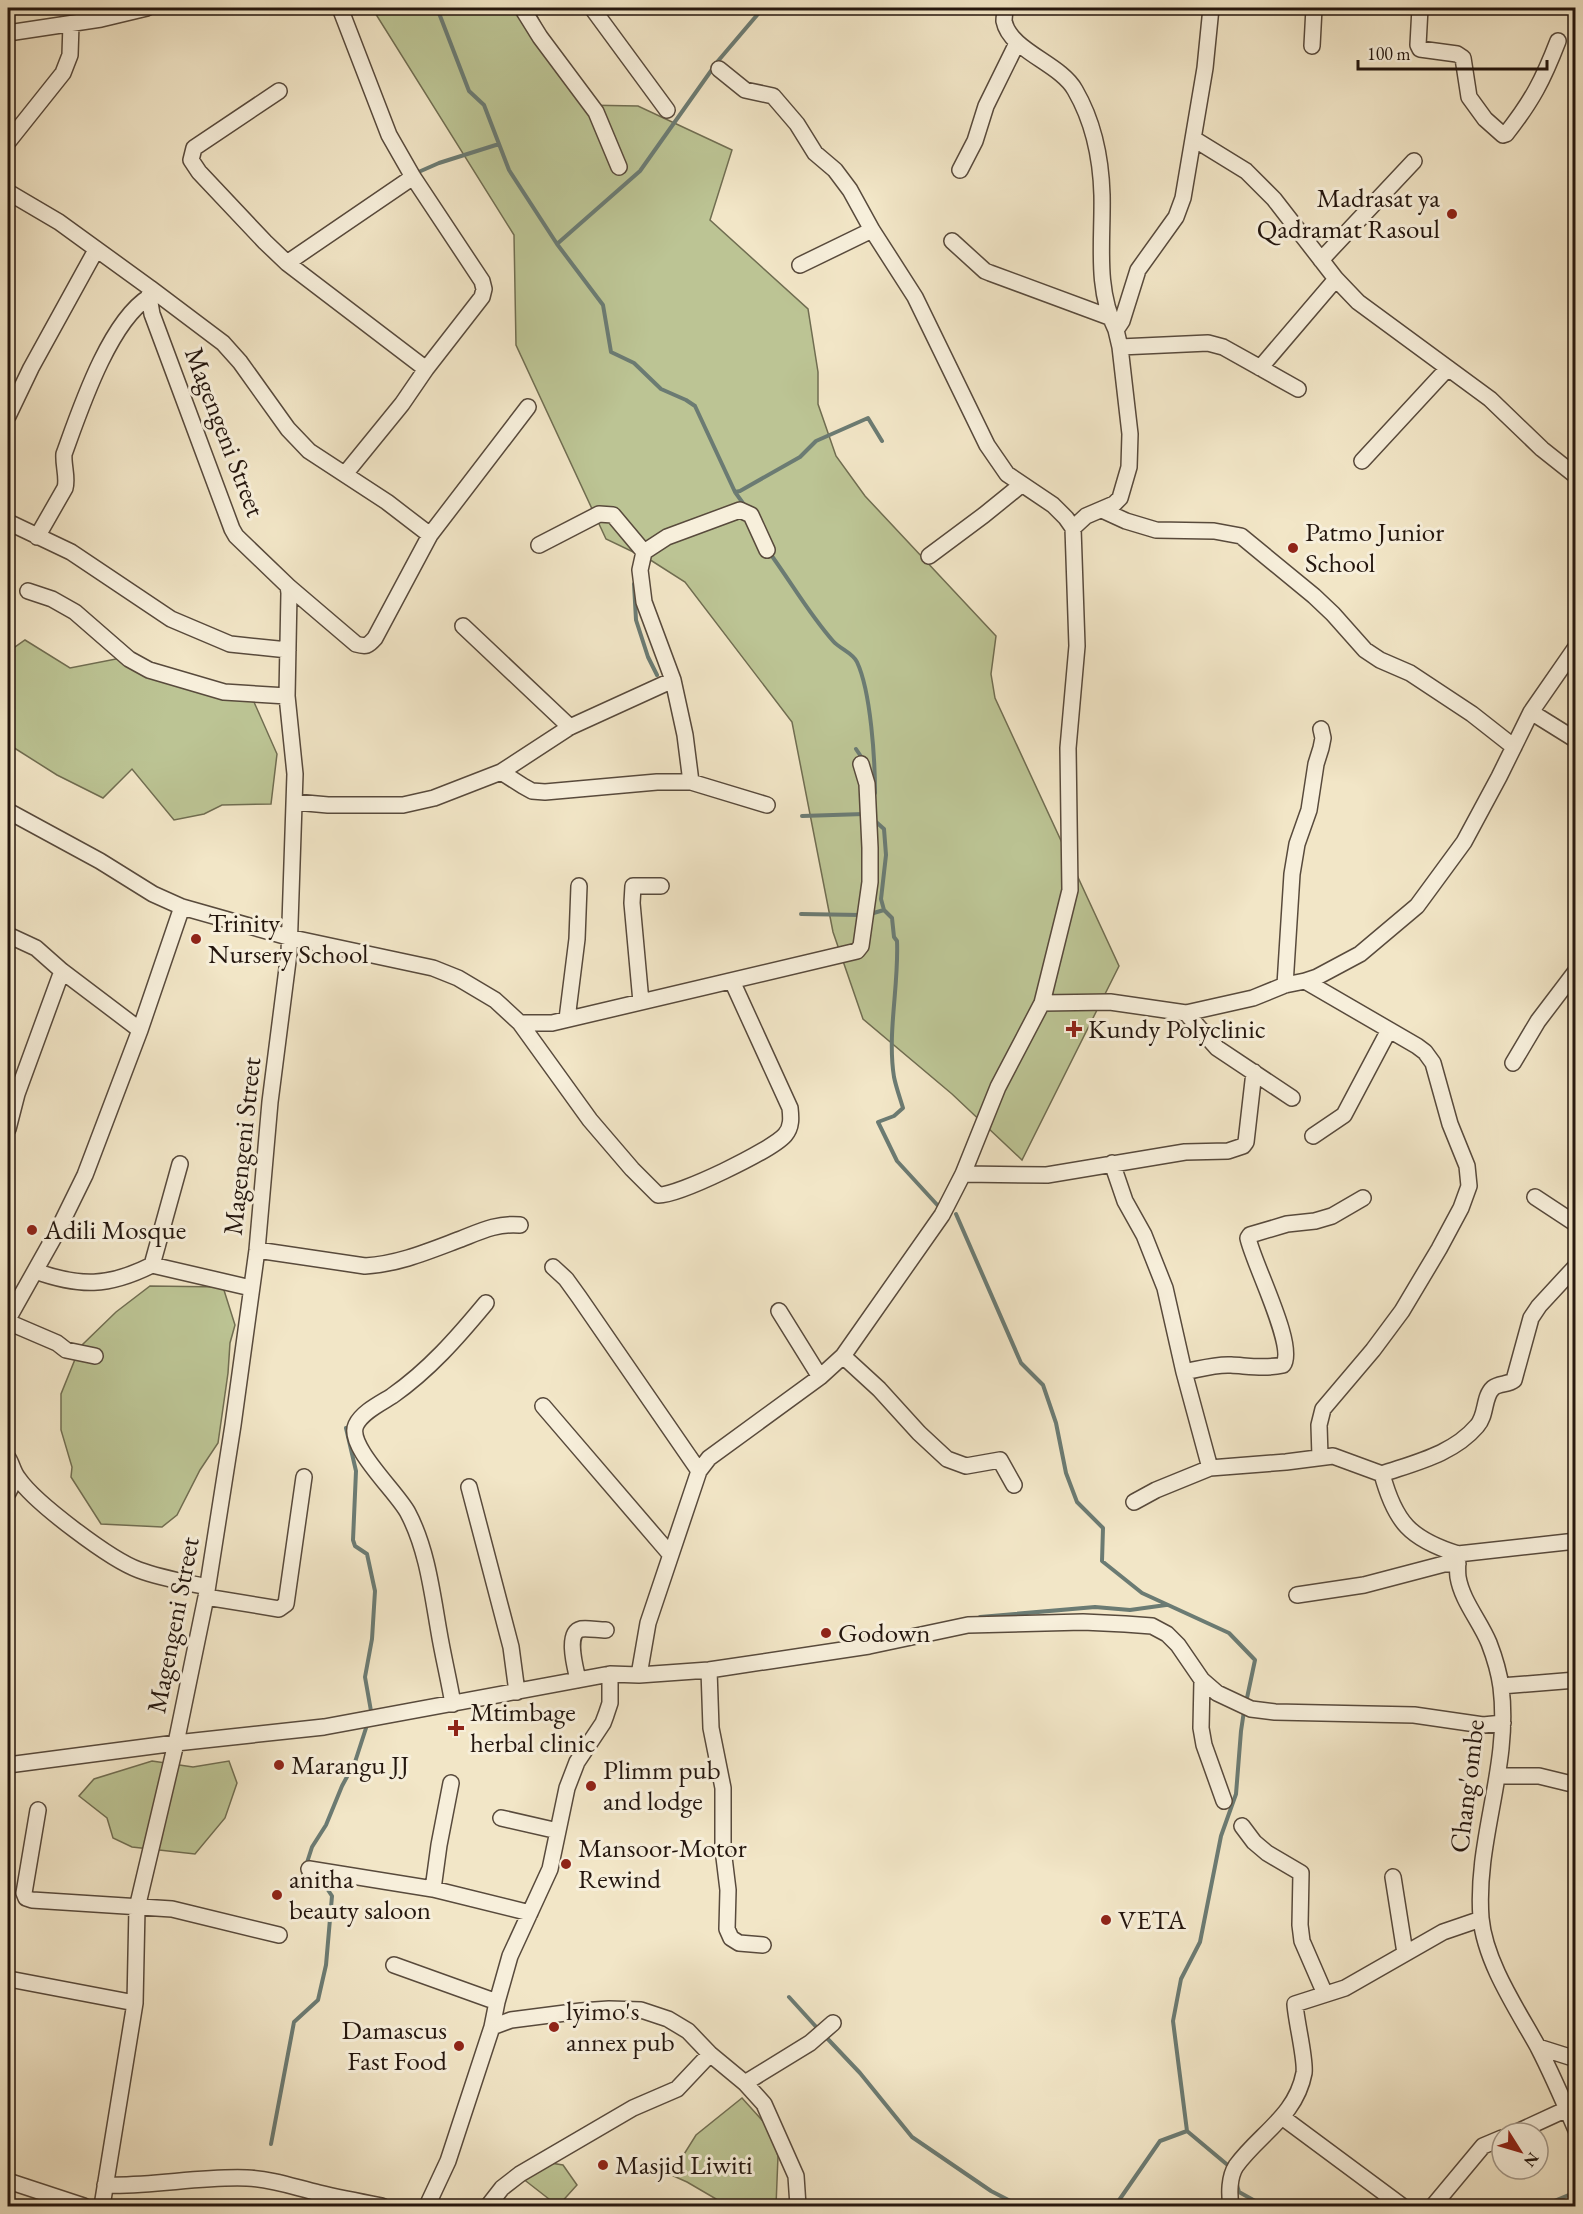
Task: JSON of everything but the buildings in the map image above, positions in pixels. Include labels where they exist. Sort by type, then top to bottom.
[{"type":"street","points":[[8,33],[70,24],[147,8]]},
{"type":"street","points":[[340,8],[389,135],[413,177],[482,281],[484,289],[482,297],[402,404],[345,474]]},
{"type":"street","points":[[522,8],[540,37],[596,112],[619,166]]},
{"type":"street","points":[[592,8],[667,110]]},
{"type":"street","points":[[1005,8],[1004,22],[1017,43],[1067,77],[1076,91],[1095,140],[1101,169],[1102,280],[1104,301],[1120,347],[1130,434],[1129,467],[1120,498],[1102,510],[1086,516],[1073,528]]},
{"type":"street","points":[[952,242],[985,271],[1016,284],[1068,300],[1112,323],[1122,321],[1138,270],[1176,217],[1183,198],[1205,68],[1211,8]]},
{"type":"street","points":[[1312,46],[1314,8]]},
{"type":"street","points":[[1420,8],[1418,45],[1420,49],[1457,54],[1463,58],[1469,97],[1485,119],[1503,135],[1526,108],[1543,80],[1558,41]]},
{"type":"street","points":[[8,142],[63,73],[70,55],[70,24]]},
{"type":"street","points":[[960,170],[975,141],[986,106],[1017,43]]},
{"type":"street","points":[[639,1675],[648,1623],[699,1471],[709,1458],[820,1377],[843,1356],[942,1215],[963,1174],[998,1087],[1042,1003],[1070,890],[1068,748],[1077,646],[1073,528],[1053,505],[1007,474],[987,446],[915,297],[872,231],[850,190],[835,170],[814,153],[797,124],[773,96],[745,90],[719,69]]},
{"type":"street","points":[[279,91],[194,148],[191,159],[199,172],[287,263],[426,369]]},
{"type":"street","points":[[1194,139],[1246,171],[1274,199],[1336,279],[1358,302],[1490,399],[1542,449],[1575,476]]},
{"type":"street","points":[[1321,260],[1414,161]]},
{"type":"street","points":[[287,263],[413,177]]},
{"type":"street","points":[[8,192],[59,222],[149,293],[223,343],[288,429],[309,452],[345,474],[430,534]]},
{"type":"street","points":[[800,265],[872,231]]},
{"type":"street","points":[[8,416],[31,368],[96,250]]},
{"type":"street","points":[[1260,368],[1336,279]]},
{"type":"street","points":[[37,537],[67,483],[63,464],[64,453],[104,355],[128,317],[149,293]]},
{"type":"street","name":"Magengeni Street","points":[[102,2206],[135,2003],[137,1908],[176,1743],[206,1592],[233,1425],[257,1250],[264,1159],[289,953],[295,802],[295,774],[287,696],[290,600],[288,586],[236,536],[232,529],[152,314],[149,293]]},
{"type":"street","points":[[1120,347],[1208,343],[1223,347],[1298,389]]},
{"type":"street","points":[[1362,461],[1449,368]]},
{"type":"street","points":[[288,586],[356,644],[369,645],[375,638],[430,534],[528,407]]},
{"type":"street","points":[[928,556],[1021,484]]},
{"type":"street","points":[[691,782],[685,735],[673,680],[645,602],[640,570],[644,552],[667,537],[740,510],[751,515],[767,550]]},
{"type":"street","points":[[1102,510],[1126,521],[1156,530],[1214,531],[1241,536],[1314,596],[1365,650],[1380,660],[1410,673],[1472,714],[1514,747]]},
{"type":"street","points":[[538,545],[599,514],[608,514],[613,516],[644,552]]},
{"type":"street","points":[[8,522],[71,552],[171,619],[230,644],[288,650]]},
{"type":"street","points":[[28,591],[52,598],[70,608],[129,659],[149,670],[224,692],[287,696]]},
{"type":"street","points":[[463,626],[570,728]]},
{"type":"street","points":[[1042,1003],[1110,1002],[1186,1013],[1253,998],[1285,985],[1317,977],[1360,954],[1417,906],[1464,842],[1531,712],[1575,647]]},
{"type":"street","points":[[295,802],[328,805],[403,805],[422,802],[455,791],[501,771],[570,728],[673,680]]},
{"type":"street","points":[[1531,712],[1575,740]]},
{"type":"street","points":[[1285,985],[1292,874],[1297,844],[1309,810],[1316,764],[1322,748],[1321,729]]},
{"type":"street","points":[[520,1023],[552,1023],[851,953],[859,949],[868,899],[870,848],[867,784],[861,764]]},
{"type":"street","points":[[501,771],[532,791],[545,792],[648,782],[691,782],[767,805]]},
{"type":"street","points":[[8,811],[100,861],[153,894],[182,907],[288,937],[433,968],[458,978],[495,1000],[520,1023],[596,1127],[652,1192],[658,1195],[666,1195],[737,1164],[786,1134],[791,1122],[790,1108],[732,981]]},
{"type":"street","points":[[567,1019],[577,939],[579,886]]},
{"type":"street","points":[[640,1002],[632,903],[633,886],[661,886]]},
{"type":"street","points":[[95,1356],[66,1350],[9,1315],[84,1175],[140,1030],[182,907]]},
{"type":"street","points":[[8,935],[36,948],[62,971],[140,1030]]},
{"type":"street","points":[[8,1130],[17,1094],[62,971]]},
{"type":"street","points":[[1513,1063],[1538,1021],[1575,971]]},
{"type":"street","points":[[1305,981],[1425,1052],[1433,1063],[1450,1124],[1467,1166],[1469,1186],[1456,1219],[1402,1311],[1373,1350],[1323,1409],[1319,1425],[1320,1456]]},
{"type":"street","points":[[1186,1013],[1217,1048],[1292,1098]]},
{"type":"street","points":[[1313,1136],[1344,1115],[1389,1030]]},
{"type":"street","points":[[963,1174],[1047,1175],[1185,1152],[1228,1151],[1243,1146],[1246,1142],[1254,1072]]},
{"type":"street","points":[[1112,1163],[1125,1202],[1144,1235],[1165,1288],[1184,1372],[1210,1468]]},
{"type":"street","points":[[152,1265],[180,1164]]},
{"type":"street","points":[[1535,1197],[1575,1224]]},
{"type":"street","points":[[1184,1372],[1210,1366],[1262,1368],[1283,1365],[1287,1357],[1276,1313],[1250,1250],[1248,1238],[1250,1235],[1287,1224],[1315,1221],[1332,1216],[1363,1198]]},
{"type":"street","points":[[257,1250],[375,1266],[403,1260],[489,1227],[519,1225]]},
{"type":"street","points":[[35,1270],[62,1281],[94,1282],[131,1275],[152,1265],[251,1288]]},
{"type":"street","points":[[1134,1502],[1156,1490],[1210,1468],[1333,1456],[1383,1474],[1434,1457],[1456,1446],[1481,1422],[1491,1390],[1495,1386],[1514,1380],[1531,1318],[1575,1266]]},
{"type":"street","points":[[553,1267],[566,1279],[579,1297],[699,1471]]},
{"type":"street","points":[[453,1704],[426,1562],[416,1530],[407,1511],[370,1463],[355,1436],[356,1425],[366,1413],[410,1383],[441,1355],[486,1303]]},
{"type":"street","points":[[779,1311],[820,1377]]},
{"type":"street","points":[[843,1356],[879,1389],[919,1434],[947,1459],[966,1466],[1000,1460],[1014,1485]]},
{"type":"street","points":[[543,1406],[670,1554]]},
{"type":"street","points":[[8,1458],[16,1477],[48,1508],[124,1563],[137,1570],[206,1592],[229,1603],[279,1609],[286,1605],[304,1477]]},
{"type":"street","points":[[1383,1474],[1389,1500],[1397,1515],[1412,1533],[1458,1559]]},
{"type":"street","points":[[8,1493],[16,1477]]},
{"type":"street","points":[[469,1487],[511,1647],[517,1692]]},
{"type":"street","points":[[1297,1595],[1364,1585],[1444,1564],[1480,1550],[1575,1541]]},
{"type":"street","name":"Chang'ombe","points":[[1458,1559],[1458,1580],[1489,1643],[1500,1686],[1503,1723],[1498,1776],[1482,1858],[1481,1919],[1497,1970],[1538,2047],[1575,2130]]},
{"type":"street","points":[[8,1765],[324,1727],[610,1674],[639,1675],[708,1670],[869,1646],[968,1624],[1083,1622],[1152,1626],[1167,1634],[1178,1645],[1202,1680],[1217,1693],[1251,1709],[1275,1712],[1414,1715],[1483,1725],[1503,1723]]},
{"type":"street","points":[[578,1680],[573,1656],[573,1639],[576,1632],[580,1629],[606,1630]]},
{"type":"street","points":[[708,1670],[711,1728],[723,1788],[723,1849],[728,1890],[727,1929],[731,1938],[739,1943],[763,1945]]},
{"type":"street","points":[[430,2206],[448,2162],[492,2027],[510,1956],[550,1869],[567,1788],[577,1762],[606,1715],[609,1703],[610,1674]]},
{"type":"street","points":[[1202,1680],[1201,1728],[1204,1745],[1224,1801]]},
{"type":"street","points":[[1500,1686],[1575,1680]]},
{"type":"street","points":[[1498,1776],[1539,1776],[1575,1785]]},
{"type":"street","points":[[433,1889],[451,1783]]},
{"type":"street","points":[[38,1810],[24,1893],[26,1898],[172,1910],[279,1935]]},
{"type":"street","points":[[501,1818],[558,1831]]},
{"type":"street","points":[[1242,1826],[1254,1842],[1267,1853],[1298,1869],[1302,1941],[1326,1994]]},
{"type":"street","points":[[309,1869],[433,1889],[530,1913]]},
{"type":"street","points":[[1393,1877],[1405,1953]]},
{"type":"street","points":[[1231,2206],[1229,2192],[1235,2167],[1282,2117],[1299,2090],[1305,2070],[1295,2004],[1345,1988],[1443,1932],[1481,1919]]},
{"type":"street","points":[[394,1965],[497,2002]]},
{"type":"street","points":[[9,1979],[135,2003]]},
{"type":"street","points":[[492,2027],[511,2020],[581,2011],[641,2010],[668,2019],[688,2031],[710,2054],[745,2083],[764,2104],[796,2176],[798,2206]]},
{"type":"street","points":[[745,2083],[810,2043],[833,2023]]},
{"type":"street","points":[[1538,2047],[1575,2059]]},
{"type":"street","points":[[488,2206],[502,2188],[520,2174],[633,2108],[677,2089],[710,2054]]},
{"type":"street","points":[[1541,2121],[1567,2109]]},
{"type":"street","points":[[1282,2117],[1402,2206]]},
{"type":"street","points":[[1433,2206],[1483,2146],[1490,2143]]},
{"type":"street","points":[[105,2185],[248,2178],[277,2181],[317,2193],[382,2206]]},
{"type":"street","points":[[8,2181],[84,2206]]},
{"type":"green space","points":[[372,8],[533,8],[582,105],[638,106],[732,150],[710,220],[808,309],[818,372],[818,404],[836,456],[865,496],[996,636],[991,674],[995,698],[1119,966],[1022,1160],[952,1094],[863,1019],[833,932],[792,722],[685,582],[652,561],[606,539],[516,345],[514,235]]},
{"type":"green space","points":[[25,640],[70,668],[121,658],[254,702],[277,754],[271,804],[222,805],[204,814],[174,820],[132,769],[103,798],[57,775],[8,744],[8,652]]},
{"type":"green space","points":[[150,1286],[223,1287],[235,1325],[230,1343],[218,1443],[200,1470],[177,1515],[162,1527],[101,1524],[71,1477],[72,1467],[61,1430],[61,1394],[80,1347],[116,1312]]},
{"type":"green space","points":[[152,1761],[193,1767],[229,1761],[237,1783],[225,1818],[195,1854],[132,1847],[113,1838],[107,1818],[79,1796],[94,1779]]},
{"type":"green space","points":[[742,2098],[770,2129],[778,2156],[776,2206],[728,2206],[671,2175],[696,2135]]},
{"type":"green space","points":[[538,2161],[563,2165],[577,2185],[558,2206],[522,2178]]},
{"type":"waterway","points":[[437,8],[469,91],[484,105],[509,170],[557,244]]},
{"type":"waterway","points":[[745,506],[735,492],[695,406],[661,389],[634,363],[611,352],[603,305],[557,244],[640,171],[718,61],[763,8]]},
{"type":"waterway","points":[[414,174],[439,163],[499,144]]},
{"type":"waterway","points":[[735,492],[800,457],[816,441],[868,418],[882,441]]},
{"type":"waterway","points":[[769,552],[824,631],[857,662],[869,708],[875,793]]},
{"type":"waterway","points":[[634,584],[636,620],[648,657],[657,675]]},
{"type":"waterway","points":[[856,749],[864,761]]},
{"type":"waterway","points":[[802,816],[864,814]]},
{"type":"waterway","points":[[875,821],[884,829],[886,855],[881,899],[884,910],[892,918],[894,937],[897,941],[892,1060],[903,1108],[894,1116],[878,1122],[897,1161],[941,1209]]},
{"type":"waterway","points":[[870,914],[884,910]]},
{"type":"waterway","points":[[801,914],[860,915]]},
{"type":"waterway","points":[[956,1214],[1021,1363],[1043,1385],[1056,1423],[1066,1473],[1077,1502],[1103,1528],[1102,1561],[1142,1593],[1229,1633],[1255,1660],[1247,1698]]},
{"type":"waterway","points":[[346,1428],[356,1471],[353,1540],[355,1546],[367,1554],[375,1591],[372,1639],[365,1677],[371,1711]]},
{"type":"waterway","points":[[980,1617],[1095,1607],[1130,1610],[1166,1605]]},
{"type":"waterway","points":[[1230,2167],[1187,2131],[1173,2021],[1181,1979],[1200,1942],[1221,1836],[1236,1794],[1244,1711]]},
{"type":"waterway","points":[[271,2144],[294,2022],[318,2000],[326,1965],[332,1896],[322,1881],[303,1875],[312,1847],[326,1825],[355,1762],[367,1725]]},
{"type":"waterway","points":[[789,1997],[819,2030]]},
{"type":"waterway","points":[[824,2035],[860,2073],[912,2137],[991,2191],[1020,2206]]},
{"type":"waterway","points":[[1115,2206],[1160,2141],[1187,2131]]},
{"type":"waterway","points":[[1237,2185],[1239,2192],[1264,2206]]},
{"type":"waterway","points":[[1542,2206],[1576,2192]]},
{"type":"place","name":"Madrasat ya Qadramat Rasoul","points":[[1452,214]]},
{"type":"place","name":"Patmo Junior School","points":[[1293,548]]},
{"type":"place","name":"Trinity Nursery School","points":[[196,939]]},
{"type":"place","name":"Kundy Polyclinic","points":[[1074,1029]]},
{"type":"place","name":"Adili Mosque","points":[[32,1230]]},
{"type":"place","name":"Godown","points":[[826,1633]]},
{"type":"place","name":"Mtimbage herbal clinic","points":[[456,1728]]},
{"type":"place","name":"Marangu JJ","points":[[279,1765]]},
{"type":"place","name":"Plimm pub and lodge","points":[[591,1786]]},
{"type":"place","name":"Mansoor-Motor Rewind","points":[[566,1864]]},
{"type":"place","name":"anitha beauty saloon","points":[[277,1895]]},
{"type":"place","name":"VETA","points":[[1106,1920]]},
{"type":"place","name":"lyimo's annex pub","points":[[554,2027]]},
{"type":"place","name":"Damascus Fast Food","points":[[459,2046]]},
{"type":"place","name":"Masjid Liwiti","points":[[603,2165]]}]
